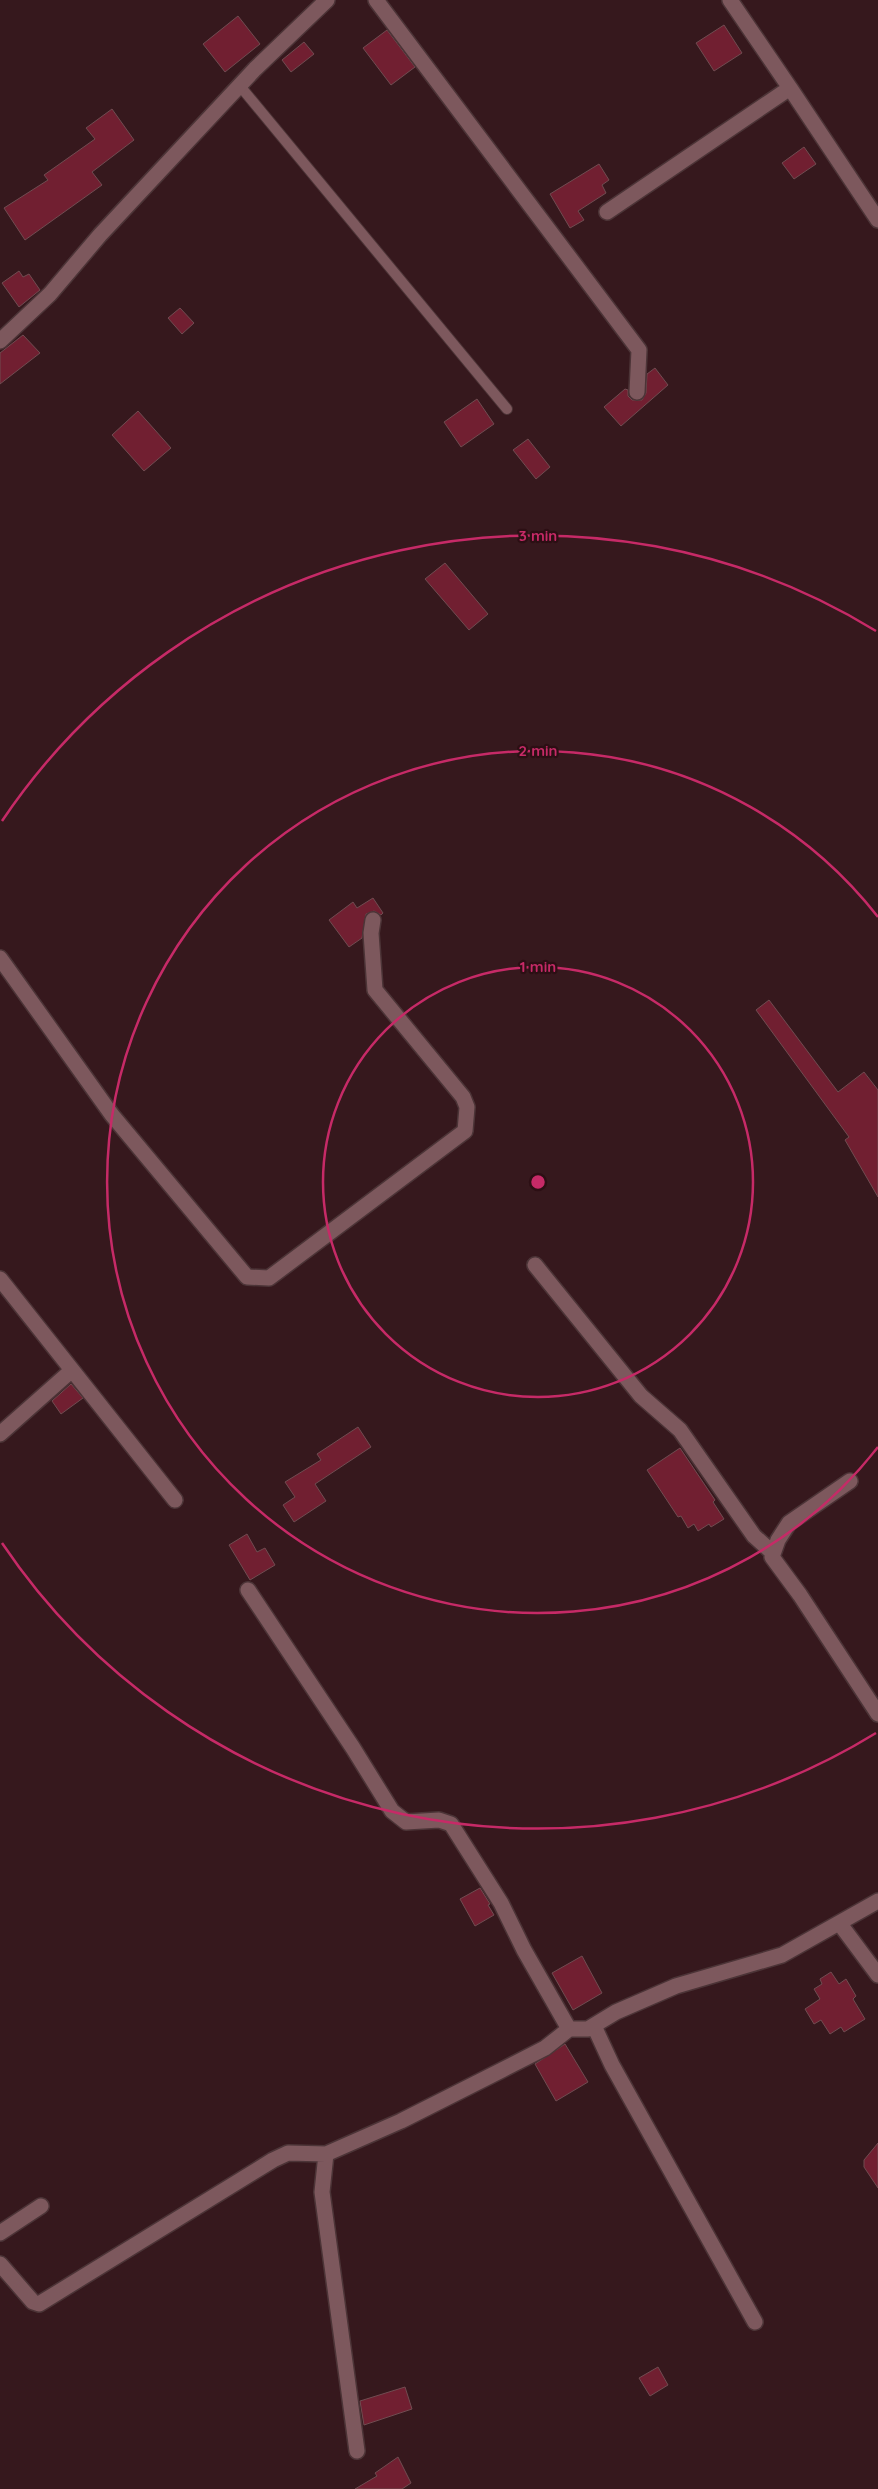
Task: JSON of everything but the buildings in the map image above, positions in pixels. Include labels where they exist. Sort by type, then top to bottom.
[{"type":"street","points":[[0,341],[50,294],[106,229],[255,69],[327,0]]},
{"type":"street","points":[[376,0],[639,350],[637,392]]},
{"type":"street","points":[[730,0],[878,220]]},
{"type":"street","points":[[607,212],[790,88]]},
{"type":"street","points":[[0,958],[112,1115],[247,1277],[269,1278],[465,1131],[467,1106],[463,1097],[376,990],[371,933],[373,920]]},
{"type":"street","points":[[535,1265],[641,1396],[680,1430],[754,1536],[773,1553]]},
{"type":"street","points":[[0,1279],[175,1500]]},
{"type":"street","points":[[0,1434],[71,1371]]},
{"type":"street","points":[[850,1481],[788,1523],[772,1556],[800,1595],[878,1714]]},
{"type":"street","points":[[248,1590],[353,1748],[392,1811],[406,1822],[439,1820],[451,1824],[501,1903],[524,1950],[569,2029]]},
{"type":"street","points":[[0,2264],[33,2302],[40,2304],[273,2160],[288,2153],[326,2154],[401,2121],[545,2048],[569,2029],[588,2030],[616,2012],[676,1986],[782,1955],[878,1901]]},
{"type":"street","points":[[840,1924],[878,1974]]},
{"type":"street","points":[[594,2026],[612,2065],[755,2322]]},
{"type":"street","points":[[326,2154],[322,2192],[358,2451]]},
{"type":"street","points":[[0,2233],[41,2206]]},
{"type":"lane","points":[[240,86],[507,409]]}]
